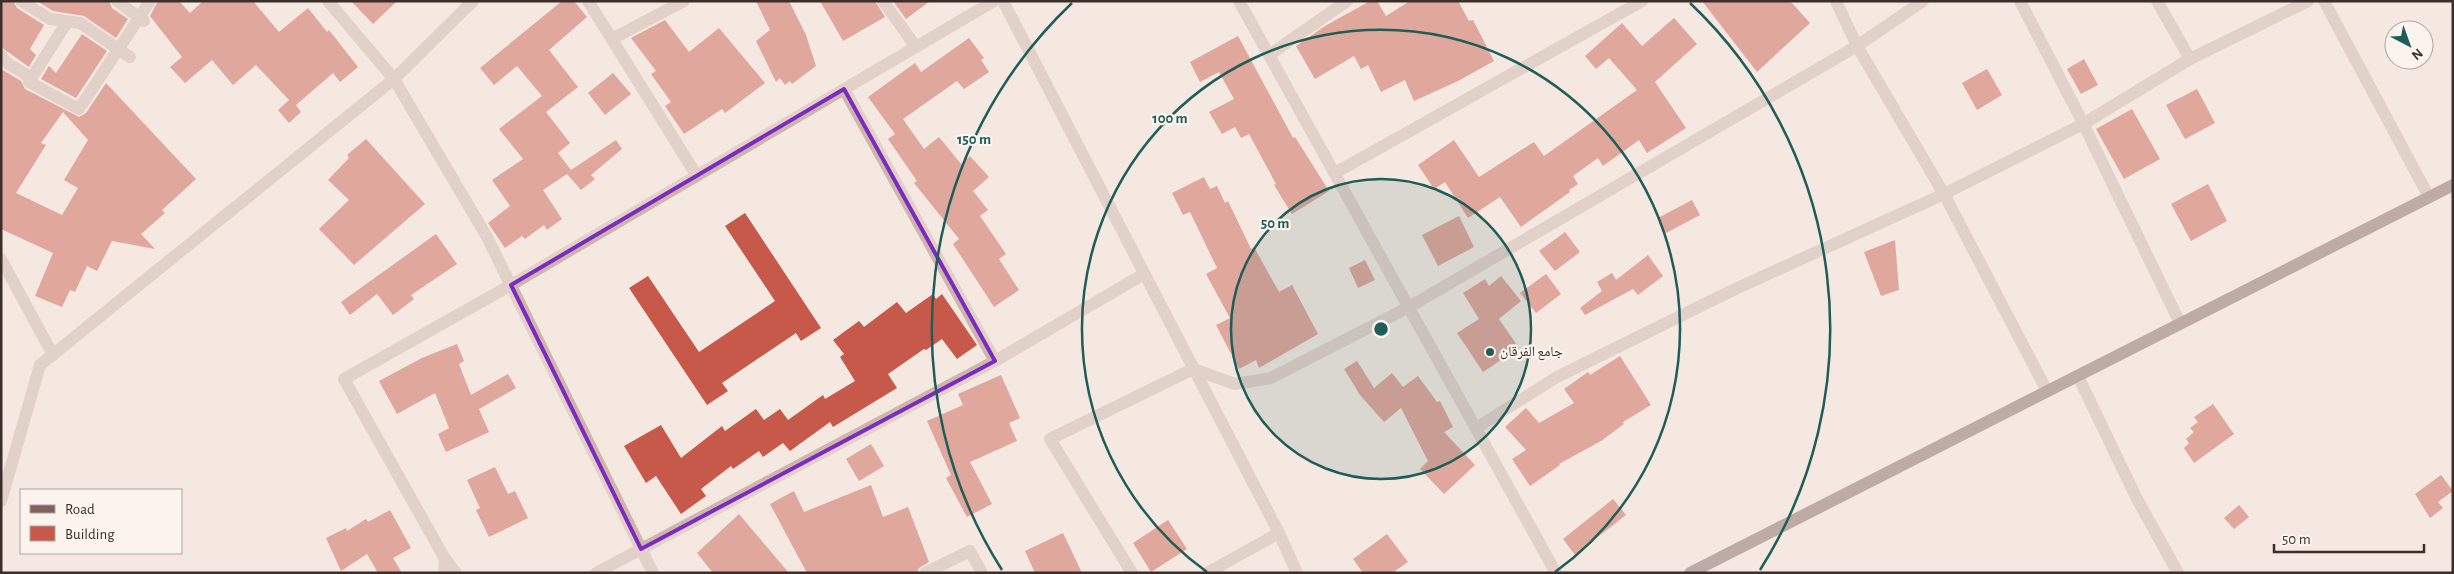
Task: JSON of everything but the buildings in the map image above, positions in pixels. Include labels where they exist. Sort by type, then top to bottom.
[{"type":"main road","points":[[1690,573],[2453,185]]},
{"type":"street","points":[[21,1],[50,20],[80,23],[124,54]]},
{"type":"street","points":[[118,1],[142,19]]},
{"type":"street","points":[[67,22],[29,82],[79,110],[124,54],[150,1]]},
{"type":"street","points":[[328,1],[394,79],[487,237],[653,573]]},
{"type":"street","points":[[1,501],[40,365],[394,79],[473,1]]},
{"type":"street","points":[[588,1],[697,176]]},
{"type":"street","points":[[612,39],[684,1]]},
{"type":"street","points":[[883,1],[916,47]]},
{"type":"street","points":[[1239,1],[1556,573]]},
{"type":"street","points":[[1269,54],[1348,1]]},
{"type":"street","points":[[1335,173],[1642,1]]},
{"type":"street","points":[[1836,1],[1857,46],[1944,194],[2046,392]]},
{"type":"street","points":[[1132,573],[1050,438],[1193,369],[1235,384],[1271,378],[1409,307],[1857,46],[1923,1]]},
{"type":"street","points":[[2020,1],[2083,124],[2180,323]]},
{"type":"street","points":[[2157,1],[2190,59]]},
{"type":"street","points":[[1476,428],[1557,376],[1732,291],[1944,194],[2083,124],[2190,59],[2308,1]]},
{"type":"street","points":[[2324,1],[2428,197]]},
{"type":"street","points":[[456,573],[445,558],[344,379],[511,285],[916,47],[1003,2],[1297,573]]},
{"type":"street","points":[[1,55],[7,63],[32,78]]},
{"type":"street","points":[[844,89],[995,361]]},
{"type":"street","points":[[1,259],[53,355]]},
{"type":"street","points":[[596,573],[995,361],[1144,274]]},
{"type":"street","points":[[2078,376],[2136,497],[2178,573]]},
{"type":"street","points":[[1207,573],[1278,533]]},
{"type":"street","points":[[925,573],[970,552],[982,573]]},
{"type":"street","points":[[444,573],[445,558]]},
{"type":"highlighted area","points":[[844,89],[995,361],[641,549],[511,285]]},
{"type":"place","name":"جامع الفرقان","points":[[1490,352]]}]
